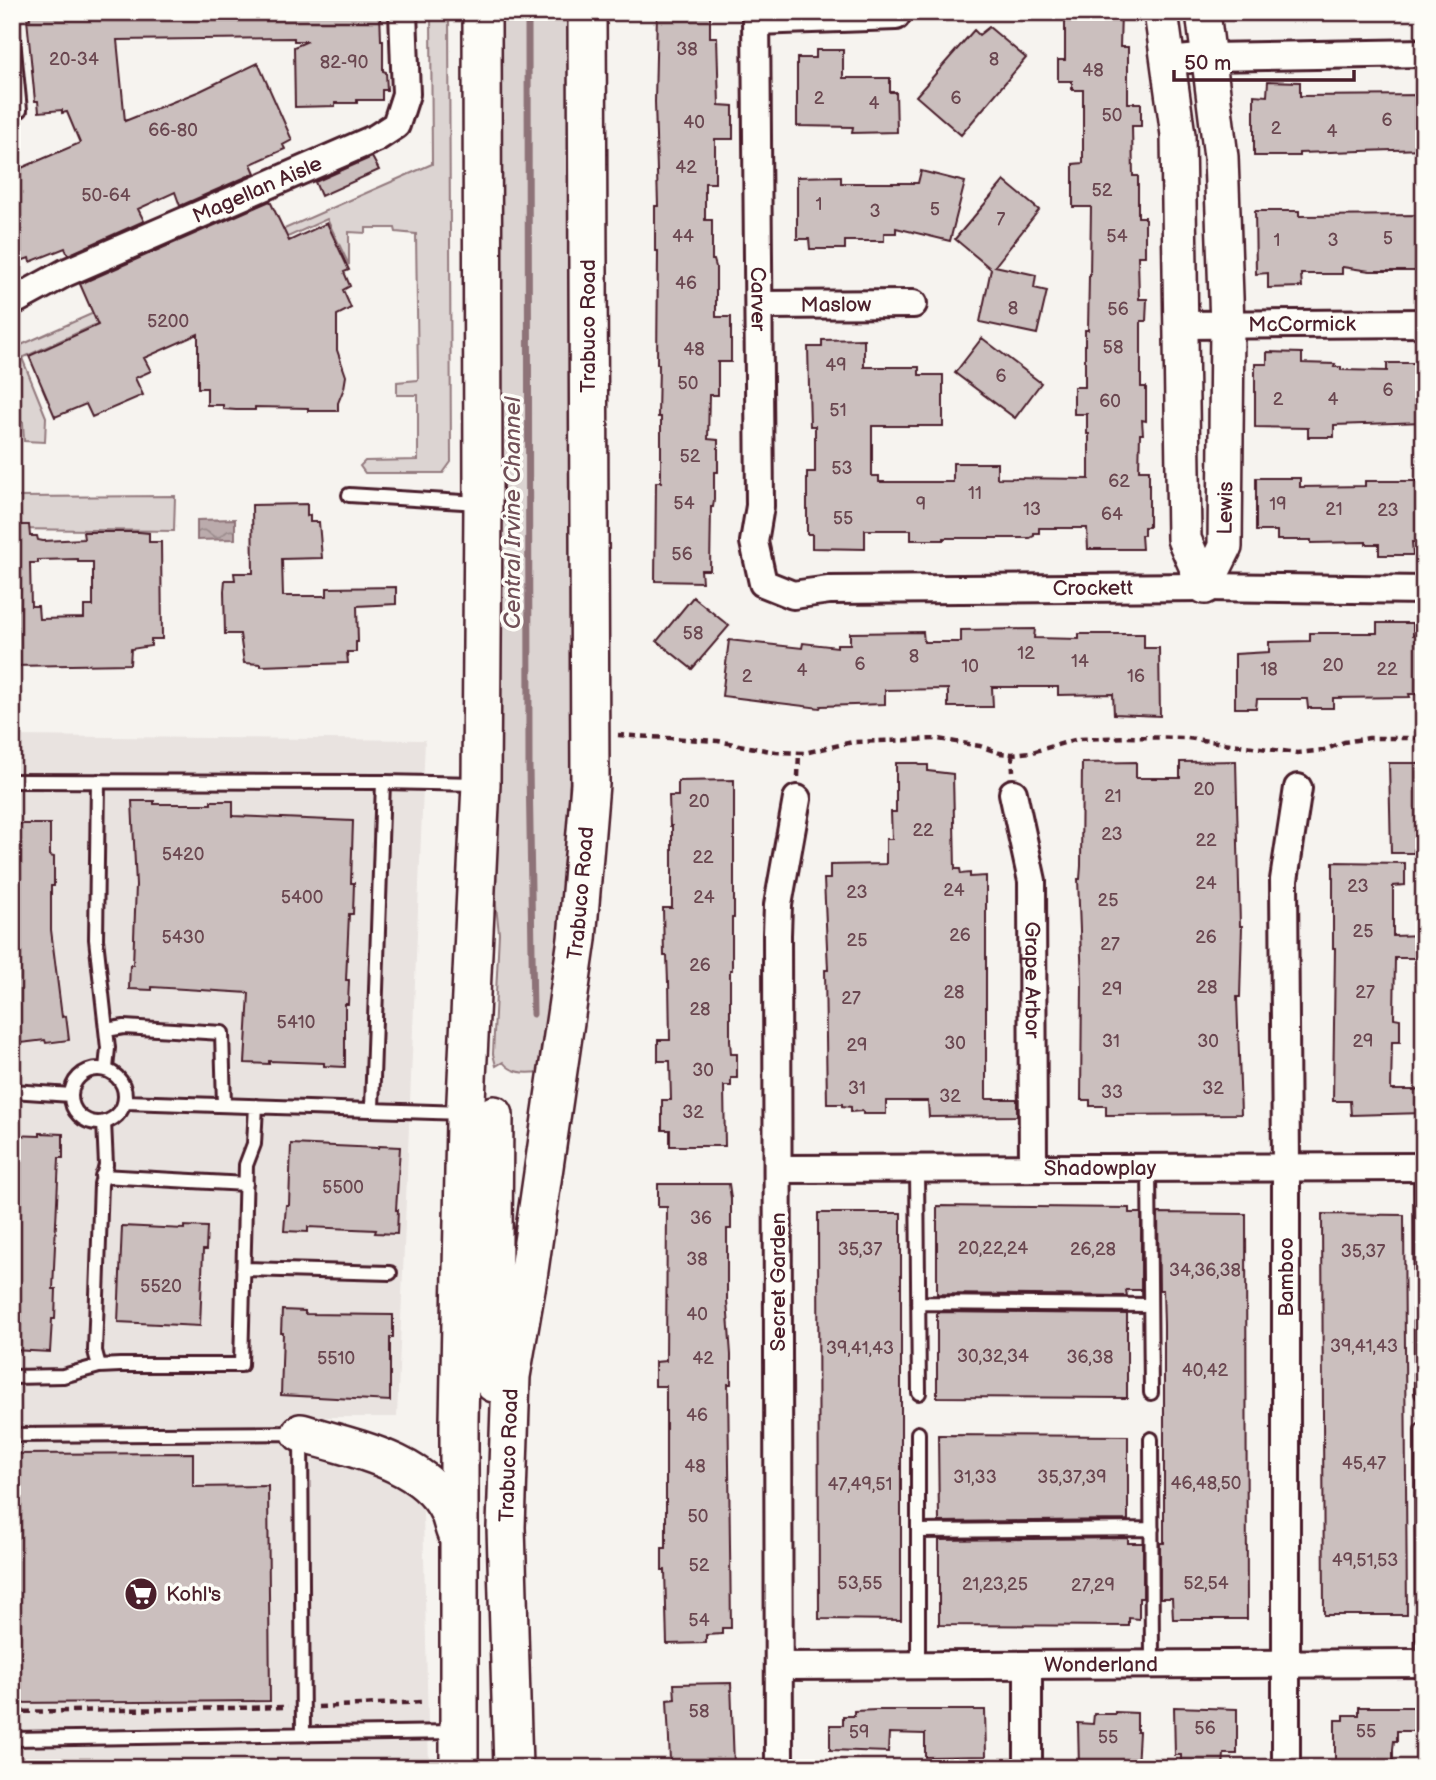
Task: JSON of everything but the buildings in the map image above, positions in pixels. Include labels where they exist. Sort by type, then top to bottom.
[{"type":"main road","points":[[459,1750],[459,1544],[480,1114],[482,12]]},
{"type":"main road","name":"Trabuco Road","points":[[513,1768],[506,1527],[511,1376],[577,939],[590,784],[587,12]]},
{"type":"main road","points":[[480,1114],[551,1117]]},
{"type":"main road","points":[[480,1114],[492,1379],[508,1425]]},
{"type":"main road","points":[[301,1433],[382,1457],[429,1485],[449,1511],[459,1544]]},
{"type":"street","name":"Magellan Aisle","points":[[12,302],[65,273],[376,138],[396,125],[406,94],[403,12]]},
{"type":"street","name":"Lewis","points":[[1161,12],[1178,135],[1184,539],[1206,587]]},
{"type":"street","name":"Lewis","points":[[1203,12],[1220,157],[1227,325],[1225,548],[1206,587]]},
{"type":"street","points":[[756,17],[896,16]]},
{"type":"street","name":"Carver","points":[[756,17],[760,506],[754,542],[763,583]]},
{"type":"street","points":[[1168,61],[1210,57],[1424,54]]},
{"type":"street","name":"Maslow","points":[[759,305],[913,304]]},
{"type":"street","name":"McCormick","points":[[1181,325],[1424,323]]},
{"type":"street","name":"Crockett","points":[[763,583],[793,595],[829,590],[1206,587],[1424,590]]},
{"type":"street","name":"Bamboo","points":[[1286,1768],[1284,880],[1298,788]]},
{"type":"street","name":"Grape Arbor","points":[[1013,793],[1031,881],[1033,1168]]},
{"type":"street","name":"Secret Garden","points":[[779,1768],[778,905],[797,799]]},
{"type":"street","name":"Shadowplay","points":[[778,1169],[1422,1167]]},
{"type":"street","name":"Wonderland","points":[[779,1666],[1423,1663]]},
{"type":"street","points":[[1028,1665],[1028,1768]]},
{"type":"lane","points":[[12,30],[20,110],[12,113]]},
{"type":"lane","points":[[349,495],[483,503]]},
{"type":"lane","points":[[12,781],[383,782],[481,785]]},
{"type":"lane","points":[[98,781],[96,939],[106,1030],[106,1069]]},
{"type":"lane","points":[[372,1108],[383,782]]},
{"type":"lane","points":[[106,1030],[124,1027],[222,1033],[223,1105]]},
{"type":"lane","points":[[93,1069],[106,1069],[122,1083],[125,1102],[118,1114],[104,1122],[93,1122],[81,1117],[73,1106],[72,1086],[80,1075],[93,1069]]},
{"type":"lane","points":[[12,1091],[71,1095]]},
{"type":"lane","points":[[125,1102],[372,1108],[480,1114]]},
{"type":"lane","points":[[12,1377],[62,1376],[99,1366],[241,1366],[246,1165],[254,1144],[257,1105]]},
{"type":"lane","points":[[99,1366],[95,1351],[103,1176],[106,1164],[104,1122]]},
{"type":"lane","points":[[1422,1167],[1422,1394]]},
{"type":"lane","points":[[917,1168],[919,1393]]},
{"type":"lane","points":[[1149,1168],[1151,1393]]},
{"type":"lane","points":[[103,1176],[246,1184]]},
{"type":"lane","points":[[243,1269],[390,1273]]},
{"type":"lane","points":[[918,1303],[1150,1305]]},
{"type":"lane","points":[[1422,1430],[1423,1663]]},
{"type":"lane","points":[[12,1435],[301,1433],[303,1734]]},
{"type":"lane","points":[[918,1433],[918,1666]]},
{"type":"lane","points":[[1151,1439],[1152,1665]]},
{"type":"lane","points":[[918,1531],[1152,1529]]},
{"type":"lane","points":[[12,1739],[303,1734],[459,1750]]},
{"type":"path","points":[[589,733],[718,741],[776,752],[799,752],[853,742],[938,739],[980,746],[1012,757],[1078,740],[1126,737],[1187,738],[1297,756],[1344,742],[1369,738],[1424,738]]},
{"type":"path","points":[[799,752],[799,761]]},
{"type":"path","points":[[12,1712],[422,1702]]},
{"type":"shaded area","points":[[431,12],[449,12],[451,462],[443,473],[365,473],[360,466],[365,461],[418,460],[418,395],[397,395],[397,382],[418,380],[416,234],[396,232],[395,228],[366,228],[366,233],[349,232],[349,265],[327,219],[22,358],[46,417],[45,442],[24,441],[23,422],[12,422],[12,349],[432,164]]},
{"type":"shaded area","points":[[491,12],[569,12],[572,721],[566,876],[542,1072],[531,1073],[516,1071],[503,1062],[496,1066],[493,1054],[499,933],[491,860]]},
{"type":"shaded area","points":[[175,496],[174,531],[12,529],[12,497]]},
{"type":"shaded area","points":[[12,736],[425,740],[397,1417],[314,1417],[377,1435],[422,1470],[429,1768],[12,1768]]},
{"type":"water","points":[[235,519],[235,539],[197,540],[197,520]]},
{"type":"waterway","name":"Central Irvine Channel","points":[[528,12],[529,767],[533,1014]]},
{"type":"place","name":"Kohl's","points":[[141,1594]]}]
